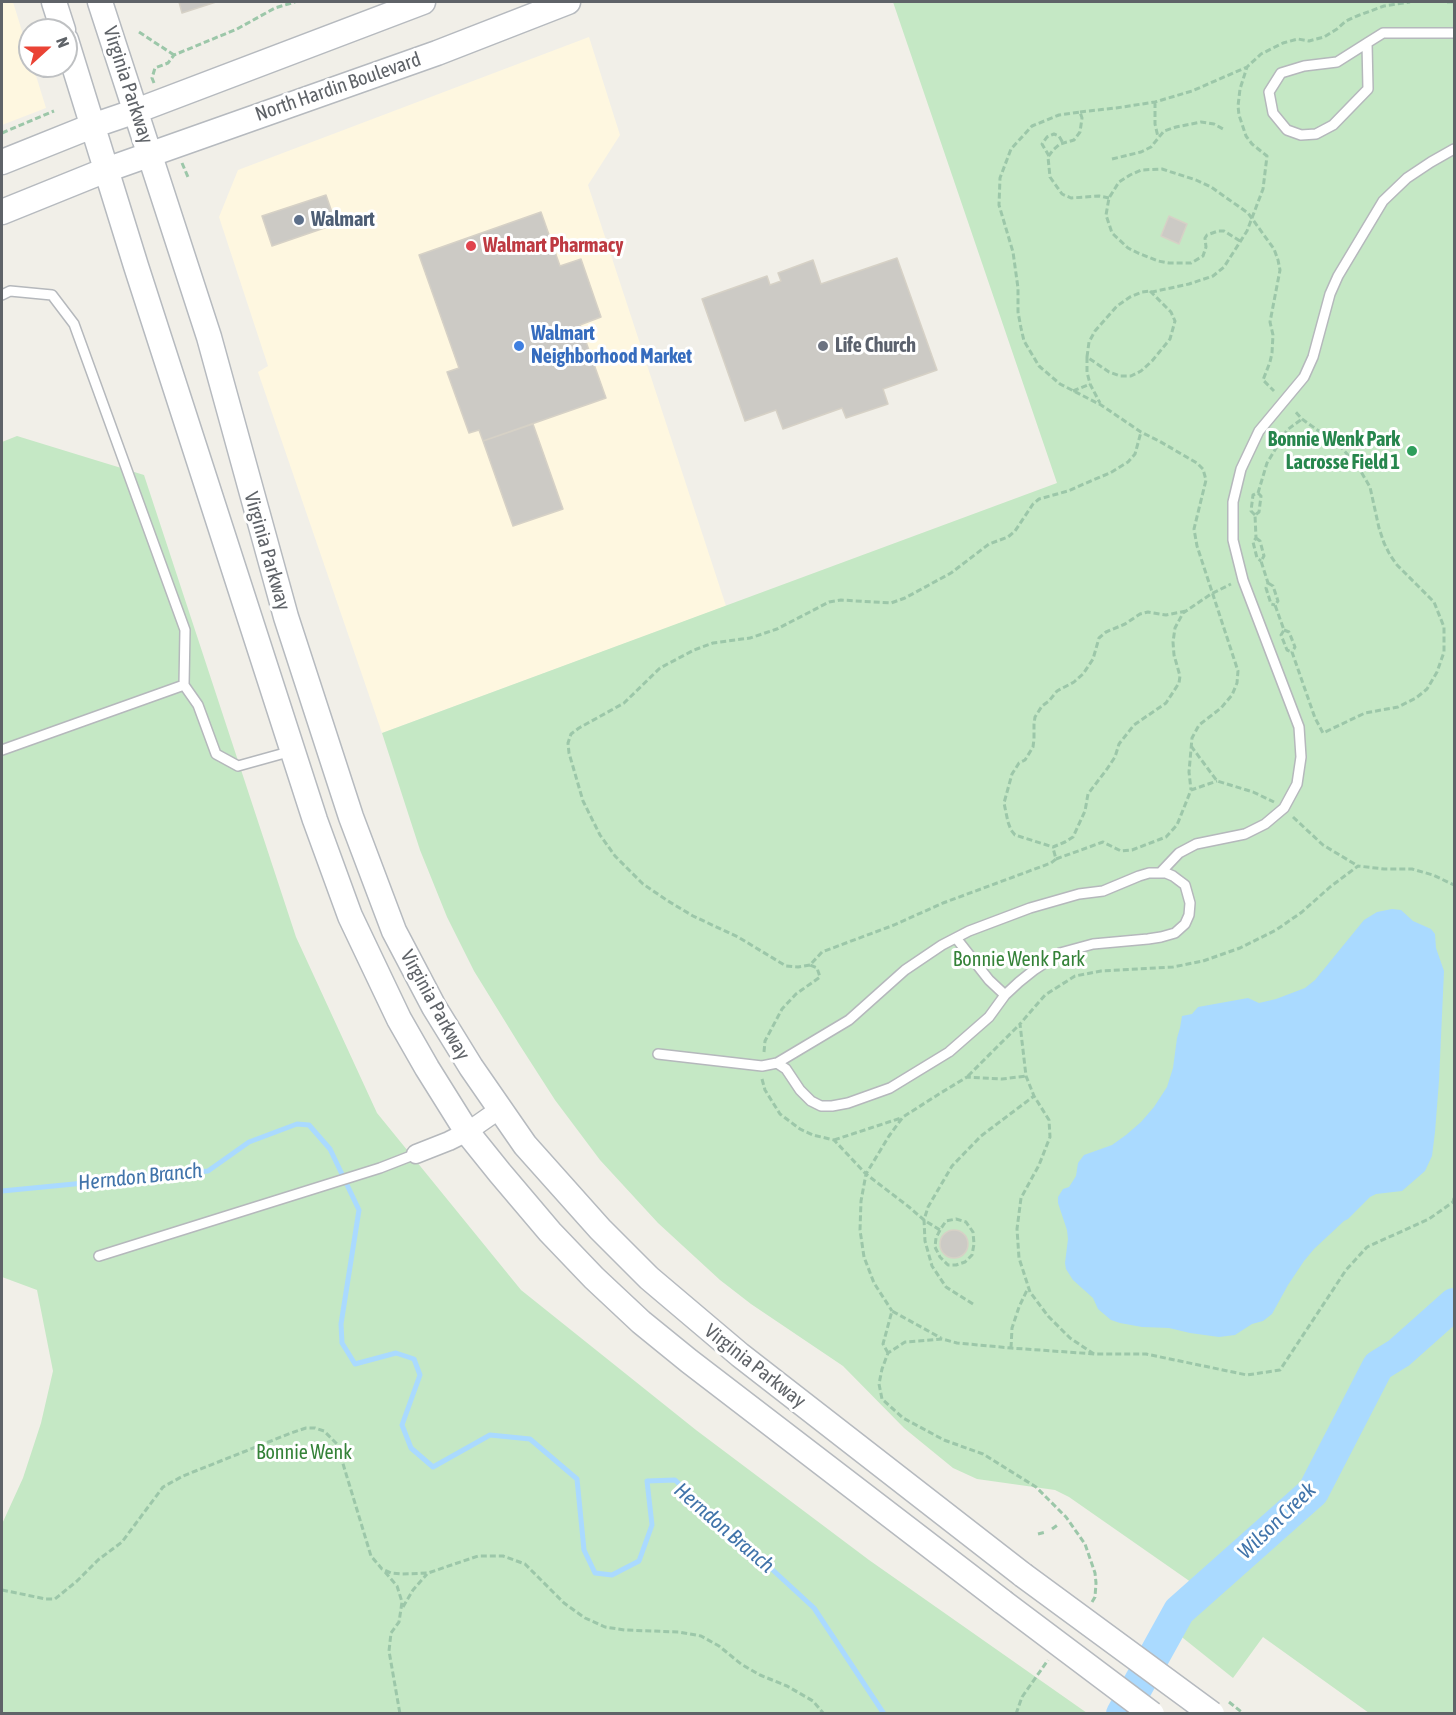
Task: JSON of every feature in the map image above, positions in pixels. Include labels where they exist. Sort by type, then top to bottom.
[{"type":"main road","points":[[54,2],[59,18]]},
{"type":"main road","name":"Virginia Parkway","points":[[100,2],[208,337],[285,617],[351,817],[394,931],[434,1007],[471,1067],[525,1145],[600,1229],[649,1278],[740,1354],[1023,1575],[1212,1713]]},
{"type":"main road","points":[[2,162],[423,2]]},
{"type":"main road","name":"North Hardin Boulevard","points":[[2,212],[106,170],[437,53],[562,3]]},
{"type":"main road","name":"Virginia Parkway","points":[[77,78],[315,820],[358,933],[399,1019],[467,1132],[550,1232],[641,1322],[688,1361],[1152,1713]]},
{"type":"main road","points":[[292,751],[326,740]]},
{"type":"street","points":[[416,1154],[449,1142],[500,1109]]},
{"type":"lane","points":[[1367,43],[1368,89],[1333,125],[1316,134],[1301,135],[1287,130],[1273,113],[1269,92],[1281,73],[1304,66],[1337,62],[1367,43],[1383,33],[1455,33]]},
{"type":"lane","points":[[1161,872],[1179,853],[1196,844],[1245,834],[1265,824],[1284,808],[1297,784],[1301,757],[1299,727],[1243,580],[1233,540],[1233,502],[1238,480],[1259,430],[1304,377],[1313,357],[1330,294],[1338,276],[1383,201],[1407,178],[1455,149]]},
{"type":"lane","points":[[2,295],[10,291],[51,295],[74,324],[185,630],[184,685],[198,705],[216,754],[238,766],[292,751]]},
{"type":"lane","points":[[2,750],[184,685]]},
{"type":"lane","points":[[658,1054],[762,1066],[777,1063],[849,1020],[905,970],[926,955],[986,924],[1079,894],[1103,891],[1139,876],[1161,872],[1173,876],[1185,885],[1189,896],[1190,915],[1185,924],[1175,933],[1148,939],[1093,944],[1060,953],[1034,970],[1005,995],[989,1017],[949,1052],[890,1088],[848,1102],[821,1106],[811,1101],[800,1090],[786,1069],[777,1063]]},
{"type":"lane","points":[[956,938],[989,980],[1005,995]]},
{"type":"lane","points":[[99,1256],[380,1168],[416,1154]]},
{"type":"path","points":[[160,102],[152,78],[155,68],[168,63],[174,55],[237,29],[275,8],[295,2]]},
{"type":"path","points":[[1141,432],[1135,454],[1128,462],[1110,473],[1068,491],[1039,499],[1008,537],[989,544],[951,573],[905,598],[891,603],[840,600],[829,602],[777,629],[750,638],[713,644],[694,650],[660,668],[624,703],[571,734],[568,753],[583,801],[600,835],[615,855],[643,884],[668,901],[693,916],[738,937],[786,966],[798,968],[810,965],[822,952],[894,926],[943,903],[1028,873],[1056,859],[1103,842],[1121,851],[1132,850],[1166,837],[1177,825],[1191,790],[1189,772],[1192,738],[1199,725],[1221,708],[1233,695],[1237,682],[1238,671],[1211,594],[1194,530],[1206,480],[1203,469],[1197,463],[1141,432],[1101,405],[1059,384],[1039,366],[1024,341],[1018,312],[1015,263],[999,206],[1000,178],[1011,149],[1032,126],[1059,115],[1155,102],[1192,91],[1247,67],[1261,54],[1283,43],[1324,37],[1357,16],[1384,6],[1410,2]]},
{"type":"path","points":[[1447,2],[1455,2]]},
{"type":"path","points":[[139,32],[174,55]]},
{"type":"path","points":[[1101,405],[1090,384],[1087,357],[1089,342],[1106,316],[1130,297],[1143,292],[1189,284],[1213,276],[1224,267],[1247,231],[1263,189],[1267,156],[1246,136],[1239,115],[1240,89],[1247,67]]},
{"type":"path","points":[[1155,102],[1158,137]]},
{"type":"path","points":[[2,133],[54,111]]},
{"type":"path","points":[[1080,112],[1082,118],[1080,132],[1074,140],[1060,144],[1049,156],[1050,177],[1062,194],[1071,198],[1099,195],[1109,198]]},
{"type":"path","points":[[1112,159],[1141,152],[1150,147],[1164,131],[1176,127],[1200,122],[1214,124],[1225,130]]},
{"type":"path","points":[[1049,156],[1042,144],[1047,137],[1054,134],[1059,136],[1063,143]]},
{"type":"path","points":[[176,145],[188,177]]},
{"type":"path","points":[[1240,241],[1224,231],[1218,231],[1204,238],[1206,247],[1203,256],[1191,263],[1158,261],[1128,248],[1112,233],[1106,215],[1109,198],[1119,182],[1130,175],[1141,170],[1162,169],[1196,180],[1211,188],[1252,218],[1274,249],[1280,270],[1270,322],[1273,335],[1272,353],[1263,380],[1302,419],[1340,446],[1357,465],[1370,487],[1384,543],[1397,565],[1434,602],[1444,627],[1444,652],[1437,672],[1427,688],[1416,698],[1398,707],[1349,720],[1323,733],[1315,718],[1292,652],[1287,650],[1281,635],[1284,630]]},
{"type":"path","points":[[1087,357],[1109,372],[1120,376],[1131,376],[1152,361],[1170,339],[1175,321],[1171,312],[1150,291]]},
{"type":"path","points":[[1073,392],[1090,384]]},
{"type":"path","points":[[1275,606],[1278,601],[1273,586],[1269,583],[1261,561],[1257,558],[1253,542],[1256,538],[1255,515],[1251,511],[1253,495],[1258,493],[1267,463],[1287,430],[1302,419]]},
{"type":"path","points":[[1255,515],[1259,512],[1261,496],[1258,493]]},
{"type":"path","points":[[1256,538],[1260,541],[1264,556],[1261,561]]},
{"type":"path","points":[[1186,611],[1166,615],[1148,612],[1140,614],[1125,624],[1106,632],[1099,638],[1093,659],[1083,674],[1057,691],[1042,706],[1035,717],[1033,747],[1012,774],[1004,803],[1011,830],[1015,835],[1053,847],[1073,837],[1085,811],[1088,794],[1115,757],[1119,744],[1134,725],[1166,703],[1179,683],[1180,676],[1174,655],[1174,635],[1183,613],[1186,611],[1211,594],[1243,580]]},
{"type":"path","points":[[1269,583],[1266,588],[1271,604],[1275,606],[1284,630],[1289,632],[1295,647],[1292,652]]},
{"type":"path","points":[[1191,790],[1217,781]]},
{"type":"path","points":[[1053,847],[1056,859]]},
{"type":"path","points":[[810,965],[817,968],[820,977],[796,994],[782,1009],[765,1041],[762,1081],[780,1114],[800,1129],[834,1140],[903,1117],[967,1077],[1020,1024],[1045,994],[1076,976],[1101,970],[1173,967],[1203,961],[1240,948],[1276,930],[1302,912],[1358,866],[1412,869],[1455,885]]},
{"type":"path","points":[[1020,1024],[1026,1076],[1034,1096],[1049,1120],[1050,1137],[1040,1165],[1021,1198],[1017,1229],[1019,1258],[1030,1292],[1048,1316],[1070,1338],[1095,1354]]},
{"type":"path","points":[[967,1077],[1002,1079],[1026,1076]]},
{"type":"path","points":[[973,1304],[946,1287],[932,1266],[925,1242],[924,1220],[928,1207],[952,1166],[981,1136],[1034,1096]]},
{"type":"path","points":[[903,1117],[866,1174],[861,1201],[860,1230],[864,1257],[874,1283],[892,1311],[942,1339],[957,1343],[1095,1354],[1146,1354],[1246,1375],[1280,1370],[1346,1270],[1367,1247],[1429,1219],[1453,1202],[1455,1198]]},
{"type":"path","points":[[834,1140],[866,1174],[940,1230]]},
{"type":"path","points":[[956,1219],[966,1222],[973,1232],[974,1244],[972,1254],[965,1262],[956,1265],[948,1264],[940,1257],[935,1247],[940,1230],[946,1221],[956,1219]]},
{"type":"path","points":[[1011,1348],[1012,1328],[1018,1306],[1029,1286]]},
{"type":"path","points":[[888,1353],[883,1344],[892,1311]]},
{"type":"path","points":[[942,1339],[905,1342],[888,1353],[879,1384],[882,1399],[903,1418],[944,1440],[983,1454],[1036,1487],[1066,1517],[1085,1544],[1095,1573],[1095,1597],[1088,1609]]},
{"type":"path","points":[[2,1590],[55,1599],[98,1560],[122,1542],[163,1487],[194,1472],[306,1428],[315,1428],[324,1431],[338,1444],[371,1556],[397,1586],[401,1595],[402,1609],[399,1622],[392,1632],[389,1651],[400,1713]]},
{"type":"path","points":[[1052,1529],[1059,1524]]},
{"type":"path","points":[[1038,1534],[1046,1532]]},
{"type":"path","points":[[382,1569],[402,1574],[428,1573],[478,1556],[503,1556],[525,1564],[564,1603],[585,1618],[604,1627],[679,1632],[701,1636],[719,1646],[741,1664],[813,1701],[824,1713]]},
{"type":"path","points":[[402,1609],[428,1573]]},
{"type":"path","points":[[1016,1713],[1022,1697],[1052,1653]]},
{"type":"shaded area","points":[[2,2],[13,2],[18,18],[18,78],[37,78],[46,108],[2,125]]},
{"type":"shaded area","points":[[589,37],[620,135],[588,185],[726,606],[382,733],[258,372],[268,366],[219,217],[238,170]]},
{"type":"green space","name":"Bonnie Wenk Park","points":[[893,2],[1454,2],[1454,1713],[1369,1713],[1263,1637],[1233,1678],[1163,1622],[1198,1587],[1069,1497],[1055,1490],[977,1479],[953,1468],[904,1428],[843,1366],[751,1304],[720,1280],[658,1223],[600,1160],[555,1100],[474,971],[447,917],[420,850],[382,733],[1057,483]]},
{"type":"green space","name":"Bonnie Wenk","points":[[17,436],[144,475],[296,937],[377,1113],[521,1290],[696,1430],[869,1560],[1087,1713],[2,1713],[2,1524],[23,1478],[41,1423],[53,1371],[37,1290],[2,1277],[2,442]]},
{"type":"water","points":[[1401,910],[1413,921],[1431,929],[1435,934],[1436,948],[1444,971],[1435,1132],[1432,1156],[1425,1171],[1402,1191],[1376,1194],[1370,1197],[1314,1249],[1288,1285],[1272,1314],[1235,1335],[1219,1337],[1169,1328],[1142,1327],[1111,1320],[1098,1309],[1093,1298],[1073,1280],[1066,1269],[1067,1230],[1058,1197],[1063,1189],[1069,1187],[1076,1176],[1078,1163],[1084,1155],[1112,1145],[1126,1135],[1154,1107],[1167,1087],[1173,1068],[1182,1016],[1192,1014],[1198,1007],[1248,998],[1259,1003],[1305,988],[1315,980],[1364,920],[1377,912]]},
{"type":"building","points":[[179,2],[216,2],[182,13]]},
{"type":"building","name":"Walmart","points":[[326,195],[336,224],[272,246],[262,216]]},
{"type":"building","name":"Walmart Neighborhood Market","points":[[541,212],[560,266],[581,259],[601,317],[580,325],[606,398],[483,441],[479,430],[469,433],[447,372],[459,368],[419,255]]},
{"type":"building","points":[[1169,216],[1187,224],[1179,244],[1161,236]]},
{"type":"building","name":"Life Church","points":[[897,258],[937,370],[883,389],[888,404],[846,418],[842,408],[783,429],[776,410],[745,421],[702,299],[767,276],[770,285],[781,281],[778,273],[813,260],[821,284]]},
{"type":"building","points":[[533,424],[563,509],[513,526],[483,441]]},
{"type":"building","points":[[954,1230],[964,1234],[968,1244],[964,1254],[954,1258],[944,1254],[940,1244],[944,1234]]},
{"type":"waterway","name":"Herndon Branch","points":[[2,1191],[208,1171],[249,1142],[297,1124],[309,1125],[330,1149],[359,1210],[341,1324],[342,1343],[355,1364],[396,1353],[414,1359],[420,1375],[402,1425],[411,1448],[433,1467],[490,1435],[530,1439],[577,1479],[584,1550],[595,1573],[612,1575],[639,1561],[652,1525],[647,1481],[675,1480],[814,1608],[884,1714]]},
{"type":"waterway","name":"Wilson Creek","points":[[1122,1714],[1179,1611],[1313,1492],[1378,1366],[1399,1353],[1454,1304]]},
{"type":"place","name":"Walmart","points":[[299,220]]},
{"type":"place","name":"Walmart Pharmacy","points":[[471,246]]},
{"type":"place","name":"Walmart Neighborhood Market","points":[[519,346]]},
{"type":"place","name":"Life Church","points":[[823,346]]},
{"type":"place","name":"Bonnie Wenk Park Lacrosse Field 1","points":[[1412,451]]}]
